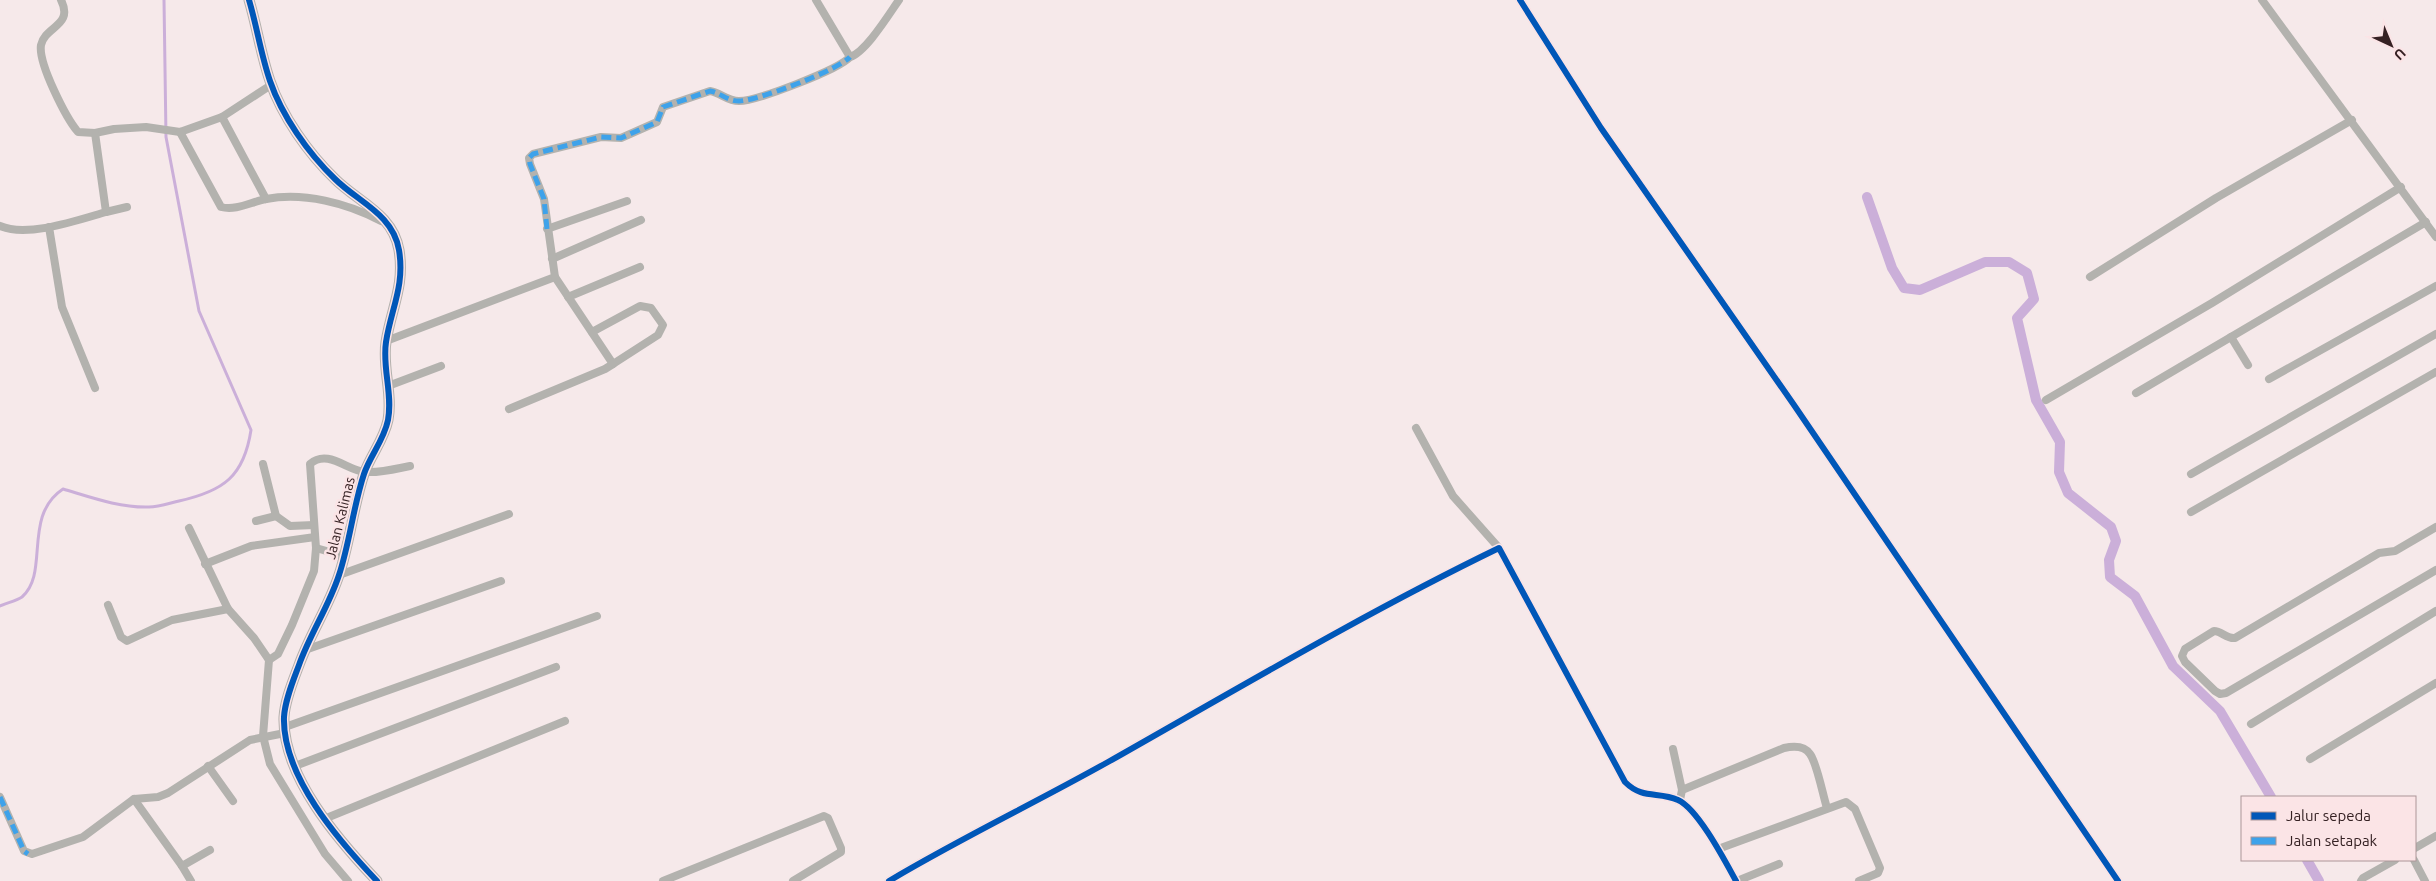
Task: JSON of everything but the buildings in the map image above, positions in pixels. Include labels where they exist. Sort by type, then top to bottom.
[{"type":"street","points":[[61,0],[64,15],[61,22],[43,39],[41,50],[48,74],[64,112],[78,132],[96,133],[114,129],[146,127],[178,132],[222,117],[271,85]]},
{"type":"street","name":"Jalan Kalimas","points":[[249,0],[271,85],[291,122],[317,160],[337,181],[366,202],[390,225],[399,248],[402,270],[399,295],[386,341],[385,355],[390,404],[388,422],[382,439],[362,472],[339,576],[305,650],[287,703],[283,732],[296,766],[324,819],[344,845],[377,881]]},
{"type":"street","points":[[816,0],[850,57]]},
{"type":"street","points":[[613,364],[555,277],[544,199],[529,158],[533,154],[601,137],[621,138],[657,122],[660,110],[667,105],[710,91],[716,92],[726,100],[755,100],[831,70],[857,54],[878,30],[899,0]]},
{"type":"street","points":[[1520,0],[1601,128],[1794,405],[2118,881]]},
{"type":"street","points":[[2265,1],[2436,236]]},
{"type":"street","points":[[222,117],[266,199]]},
{"type":"street","points":[[2090,277],[2216,198],[2352,120]]},
{"type":"street","points":[[178,132],[221,207],[231,209],[266,199],[314,198],[350,208],[390,225]]},
{"type":"street","points":[[96,133],[106,212]]},
{"type":"street","points":[[2046,400],[2212,303],[2401,187]]},
{"type":"street","points":[[548,229],[627,202]]},
{"type":"street","points":[[0,226],[12,230],[49,227],[127,207]]},
{"type":"street","points":[[552,259],[641,220]]},
{"type":"street","points":[[2136,393],[2426,222]]},
{"type":"street","points":[[49,227],[62,308],[95,388]]},
{"type":"street","points":[[568,297],[640,267]]},
{"type":"street","points":[[386,341],[555,277]]},
{"type":"street","points":[[2269,379],[2436,286]]},
{"type":"street","points":[[508,409],[605,369],[658,335],[663,325],[651,308],[640,306],[592,332]]},
{"type":"street","points":[[2191,474],[2436,334]]},
{"type":"street","points":[[2231,337],[2248,365]]},
{"type":"street","points":[[388,386],[441,366]]},
{"type":"street","points":[[2191,512],[2436,372]]},
{"type":"street","points":[[1416,428],[1453,496],[1499,548],[1620,774],[1638,792],[1680,800],[1690,810],[1718,849],[1736,881],[1779,864]]},
{"type":"street","points":[[269,660],[278,654],[314,571],[316,548],[310,464],[315,460],[328,459],[362,472],[410,466]]},
{"type":"street","points":[[263,464],[276,516],[290,526],[314,525]]},
{"type":"street","points":[[339,576],[509,514]]},
{"type":"street","points":[[256,521],[276,516]]},
{"type":"street","points":[[2436,527],[2395,551],[2379,554],[2235,638],[2227,638],[2214,631],[2185,649],[2182,656],[2185,662],[2215,691],[2220,694],[2226,693],[2436,570]]},
{"type":"street","points":[[189,528],[228,609],[254,638],[269,660],[267,736],[268,756],[274,771],[325,854],[348,881]]},
{"type":"street","points":[[205,564],[252,546],[314,536]]},
{"type":"street","points":[[316,548],[342,556]]},
{"type":"street","points":[[889,881],[949,845],[1040,800],[1347,628],[1499,548]]},
{"type":"street","points":[[305,650],[500,582]]},
{"type":"street","points":[[108,605],[121,637],[127,641],[172,620],[228,609]]},
{"type":"street","points":[[2251,724],[2436,611]]},
{"type":"street","points":[[0,797],[24,851],[28,854],[83,837],[134,799],[158,797],[168,793],[250,740],[283,732],[597,616]]},
{"type":"street","points":[[296,766],[556,667]]},
{"type":"street","points":[[2310,759],[2436,683]]},
{"type":"street","points":[[324,819],[566,721]]},
{"type":"street","points":[[1682,790],[1784,748],[1794,746],[1804,749],[1812,756],[1827,808]]},
{"type":"street","points":[[1673,749],[1682,790],[1680,800]]},
{"type":"street","points":[[208,766],[234,801]]},
{"type":"street","points":[[134,799],[191,881]]},
{"type":"street","points":[[1718,849],[1846,802],[1851,804],[1858,817],[1880,868],[1878,873],[1859,881]]},
{"type":"street","points":[[663,881],[824,816],[828,818],[841,848],[840,852],[793,881]]},
{"type":"street","points":[[2416,847],[2436,836]]},
{"type":"street","points":[[182,866],[210,850]]},
{"type":"street","points":[[2361,881],[2393,861]]},
{"type":"street","points":[[2415,861],[2426,881]]},
{"type":"waterway","points":[[0,606],[22,597],[30,587],[34,574],[39,529],[43,514],[51,500],[63,489],[127,506],[149,507],[164,505],[195,497],[220,486],[237,470],[248,446],[251,430],[199,311],[166,137],[164,0]]},
{"type":"waterway","points":[[1867,197],[1892,268],[1904,288],[1920,290],[1985,262],[2009,262],[2027,273],[2034,299],[2017,318],[2036,400],[2060,442],[2059,472],[2068,493],[2111,527],[2116,541],[2109,560],[2110,577],[2135,596],[2173,666],[2220,711],[2270,796]]},
{"type":"waterway","points":[[2308,861],[2319,881]]},
{"type":"marked path","points":[[547,229],[544,199],[530,164],[529,158],[533,154],[601,137],[621,138],[657,122],[663,107],[710,91],[735,101],[748,100],[779,91],[814,77],[843,63],[850,57]]},
{"type":"marked path","points":[[0,797],[24,851],[28,854]]},
{"type":"cycle path","points":[[249,0],[270,81],[289,121],[325,169],[390,227],[399,250],[399,286],[388,330],[385,352],[389,400],[388,420],[364,474],[339,575],[299,665],[288,697],[284,717],[286,739],[292,762],[303,784],[330,827],[377,881]]},
{"type":"cycle path","points":[[1520,0],[1601,128],[1794,405],[2118,881]]},
{"type":"cycle path","points":[[889,881],[1108,762],[1350,625],[1499,548],[1625,782],[1638,791],[1671,797],[1686,805],[1710,836],[1736,881]]}]
